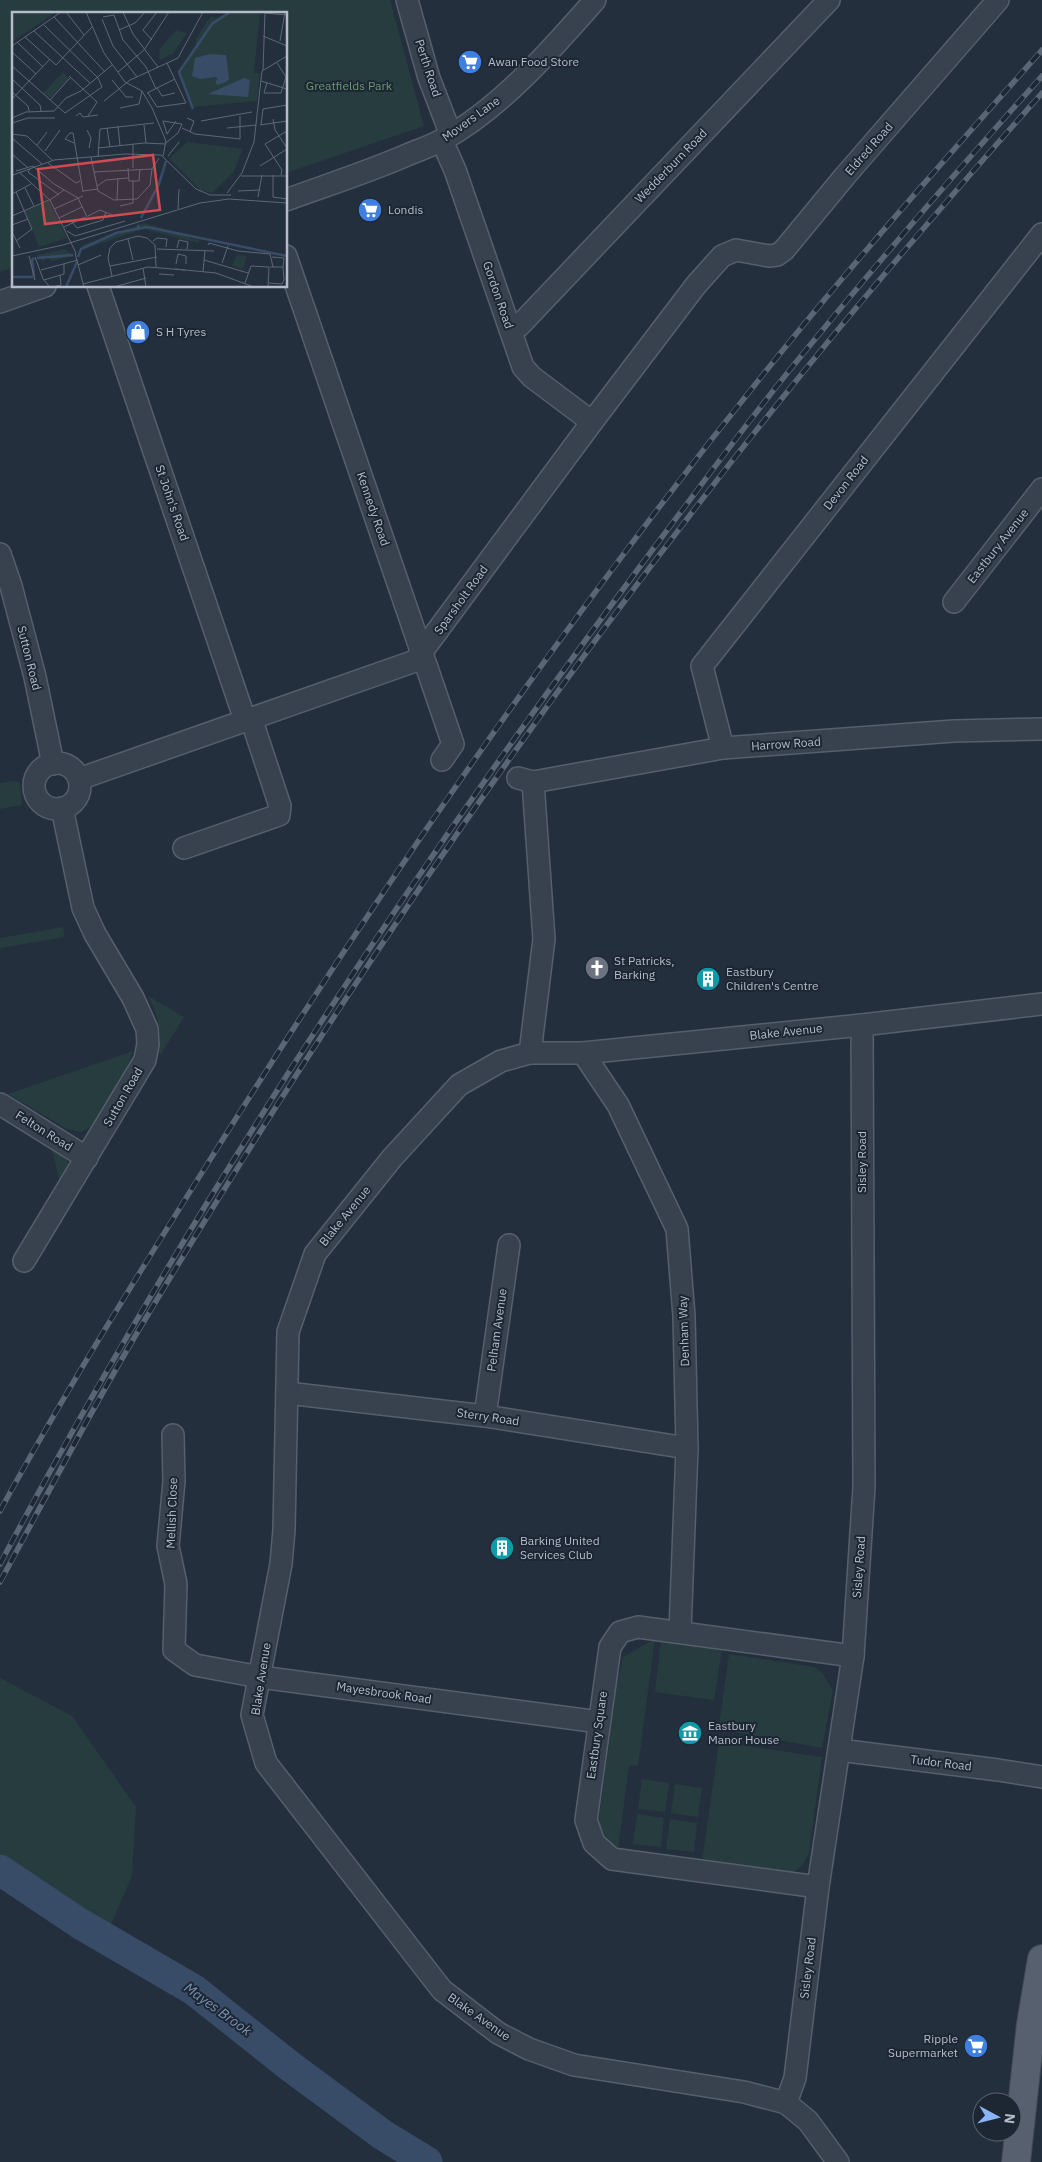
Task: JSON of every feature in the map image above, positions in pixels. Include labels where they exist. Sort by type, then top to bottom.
[{"type":"main road","points":[[1016,2162],[1031,2024],[1042,1959]]},
{"type":"street","name":"Perth Road","points":[[407,0],[447,138]]},
{"type":"street","name":"Movers Lane","points":[[288,199],[381,166],[447,138],[500,99],[545,57],[596,0]]},
{"type":"street","name":"Wedderburn Road","points":[[510,329],[519,326],[830,0]]},
{"type":"street","name":"Eldred Road","points":[[722,256],[736,250],[769,256],[776,255],[784,250],[852,168],[998,0]]},
{"type":"street","name":"Gordon Road","points":[[447,138],[455,170],[523,367],[532,377],[592,422]]},
{"type":"street","name":"Devon Road","points":[[723,748],[702,666],[1042,234]]},
{"type":"street","name":"Sparsholt Road","points":[[79,779],[415,661],[592,422],[696,285],[722,256]]},
{"type":"street","name":"Kennedy Road","points":[[288,262],[423,651],[453,744],[442,760]]},
{"type":"street","points":[[0,302],[38,288]]},
{"type":"street","name":"St John's Road","points":[[99,288],[280,806],[279,816],[184,848]]},
{"type":"street","name":"Eastbury Avenue","points":[[954,602],[1042,489]]},
{"type":"street","name":"Sutton Road","points":[[0,554],[11,586],[35,677],[53,764]]},
{"type":"street","name":"Harrow Road","points":[[530,1053],[544,938],[525,780],[723,748],[954,731],[1042,729]]},
{"type":"street","points":[[53,764],[66,765],[72,768],[79,779],[78,795],[72,804],[62,808],[46,806],[40,800],[35,788],[39,773],[45,767],[53,764]]},
{"type":"street","name":"Sutton Road","points":[[24,1261],[145,1060],[148,1044],[147,1029],[133,998],[95,934],[83,908],[62,808]]},
{"type":"street","name":"Blake Avenue","points":[[838,2162],[808,2122],[786,2103],[744,2092],[574,2064],[530,2049],[498,2033],[442,1990],[266,1763],[252,1715],[282,1564],[288,1332],[315,1254],[392,1158],[459,1085],[501,1062],[530,1053],[584,1053],[862,1025],[1042,1004]]},
{"type":"street","name":"Sisley Road","points":[[786,2103],[795,2078],[818,1888],[853,1656],[864,1487],[862,1025]]},
{"type":"street","name":"Denham Way","points":[[584,1053],[618,1105],[677,1229],[684,1316],[687,1448],[680,1632]]},
{"type":"street","name":"Felton Road","points":[[0,1104],[87,1158]]},
{"type":"street","name":"Pelham Avenue","points":[[485,1416],[509,1245]]},
{"type":"street","name":"Sterry Road","points":[[287,1393],[485,1416],[687,1448]]},
{"type":"street","name":"Mellish Close","points":[[173,1435],[174,1481],[168,1546],[176,1584],[174,1650]]},
{"type":"street","name":"Eastbury Square","points":[[818,1888],[612,1859],[594,1843],[586,1820],[610,1646],[620,1632],[638,1627],[853,1656]]},
{"type":"street","name":"Mayesbrook Road","points":[[174,1650],[195,1665],[260,1677],[599,1722]]},
{"type":"street","name":"Tudor Road","points":[[839,1750],[998,1770],[1042,1778]]},
{"type":"green space","name":"Greatfields Park","points":[[0,0],[390,0],[424,126],[288,172],[288,12],[12,12],[12,268],[0,272]]},
{"type":"green space","points":[[15,781],[20,783],[22,805],[0,809],[0,783]]},
{"type":"green space","points":[[63,927],[65,937],[0,948],[0,938]]},
{"type":"green space","points":[[148,996],[184,1017],[161,1054],[159,1053],[160,1038],[158,1024]]},
{"type":"green space","points":[[133,1051],[126,1070],[91,1127],[81,1132],[67,1129],[8,1094]]},
{"type":"green space","points":[[51,1146],[63,1154],[68,1162],[60,1183]]},
{"type":"green space","points":[[655,1639],[638,1766],[629,1765],[618,1850],[596,1840],[616,1690],[623,1657]]},
{"type":"green space","points":[[661,1641],[722,1649],[714,1700],[655,1692]]},
{"type":"green space","points":[[729,1654],[815,1667],[823,1674],[833,1691],[822,1748],[724,1730],[719,1726]]},
{"type":"green space","points":[[0,1678],[72,1716],[136,1807],[132,1876],[111,1924],[78,1908],[0,1857]]},
{"type":"green space","points":[[719,1742],[822,1757],[809,1853],[803,1864],[795,1871],[787,1875],[702,1862]]},
{"type":"green space","points":[[642,1779],[669,1783],[665,1812],[638,1809]]},
{"type":"green space","points":[[675,1784],[702,1788],[698,1817],[671,1813]]},
{"type":"green space","points":[[637,1814],[664,1818],[661,1847],[633,1844]]},
{"type":"green space","points":[[670,1819],[697,1823],[694,1852],[666,1849]]},
{"type":"waterway","name":"Mayes Brook","points":[[0,1870],[79,1923],[194,1990],[291,2067],[383,2135],[427,2162]]},
{"type":"railway","points":[[0,1511],[137,1277],[290,1033],[429,824],[501,722],[575,620],[726,421],[863,254],[1042,50]]},
{"type":"railway","points":[[0,1564],[103,1378],[212,1195],[330,1008],[511,743],[605,613],[778,385],[902,235],[1042,76]]},
{"type":"railway","points":[[0,1582],[84,1425],[215,1204],[295,1076],[463,825],[640,580],[733,460],[880,280],[1042,93]]},
{"type":"place","name":"Awan Food Store","points":[[470,62]]},
{"type":"place","name":"Londis","points":[[370,210]]},
{"type":"place","name":"S H Tyres","points":[[138,332]]},
{"type":"place","name":"St Patricks, Barking","points":[[597,968]]},
{"type":"place","name":"Eastbury Children's Centre","points":[[708,979]]},
{"type":"place","name":"Barking United Services Club","points":[[502,1548]]},
{"type":"place","name":"Eastbury Manor House","points":[[690,1733]]},
{"type":"place","name":"Ripple Supermarket","points":[[976,2046]]}]
